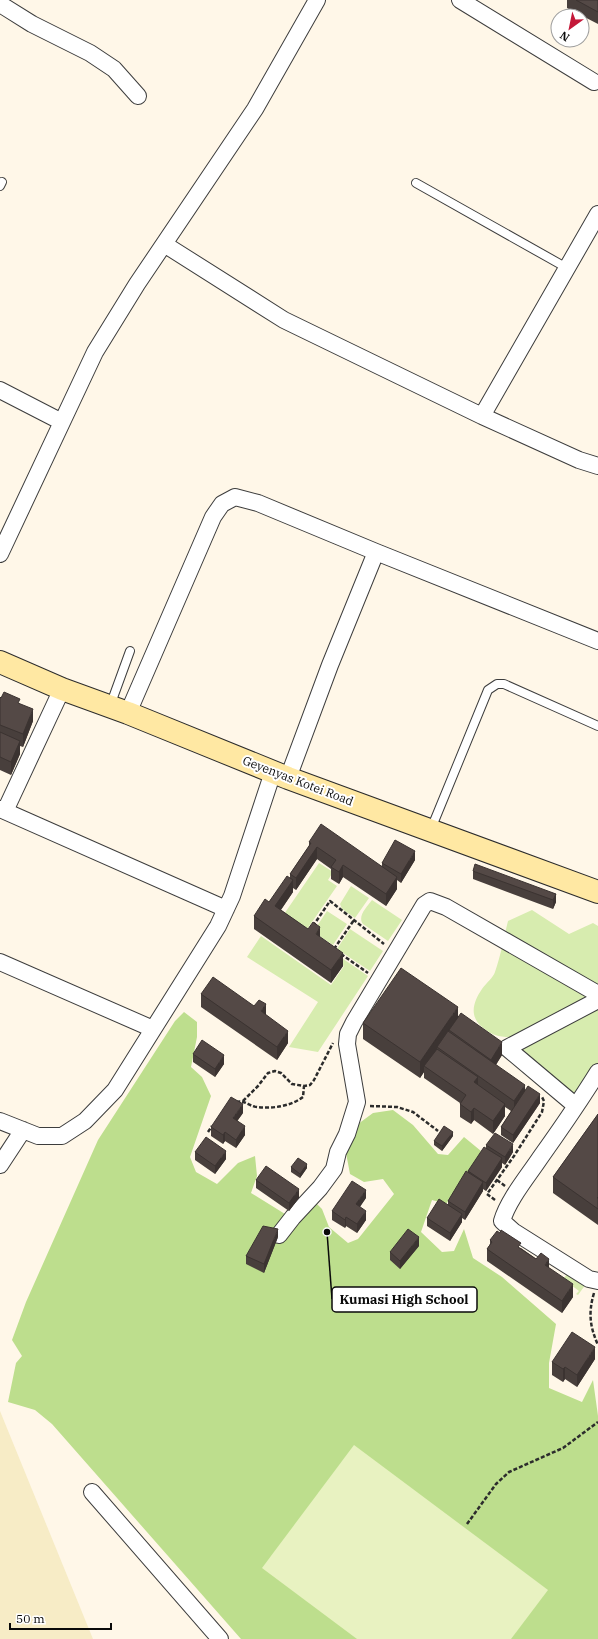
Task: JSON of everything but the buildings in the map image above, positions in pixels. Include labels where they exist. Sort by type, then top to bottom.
[{"type":"street","points":[[0,554],[95,352],[164,244],[255,109],[317,0]]},
{"type":"street","points":[[460,0],[594,82]]},
{"type":"street","points":[[0,4],[32,24],[90,53],[114,69],[138,96]]},
{"type":"street","points":[[482,416],[598,214]]},
{"type":"street","points":[[164,244],[284,320],[482,416],[579,460],[598,466]]},
{"type":"street","points":[[0,390],[62,422]]},
{"type":"street","points":[[119,710],[213,517],[222,504],[235,496],[258,503],[598,641]]},
{"type":"street","points":[[0,1121],[38,1136],[62,1136],[85,1121],[115,1090],[218,926],[280,775],[330,665],[376,552]]},
{"type":"street","name":"Geyenyas Kotei Road","points":[[0,662],[62,689],[119,710],[280,775],[598,892]]},
{"type":"street","points":[[62,689],[3,810],[226,909]]},
{"type":"street","points":[[279,1235],[293,1217],[320,1188],[334,1169],[338,1152],[347,1134],[357,1102],[347,1044],[348,1034],[395,953],[424,906],[430,901],[446,907],[598,994]]},
{"type":"street","points":[[0,962],[153,1029]]},
{"type":"street","points":[[576,1106],[507,1048],[598,1000]]},
{"type":"street","points":[[597,1285],[507,1226],[502,1221],[508,1208],[526,1179],[598,1072]]},
{"type":"street","points":[[0,1165],[23,1130]]},
{"type":"street","points":[[92,1492],[220,1639]]},
{"type":"lane","points":[[416,183],[567,268]]},
{"type":"lane","points":[[119,710],[130,650]]},
{"type":"lane","points":[[430,830],[488,690],[497,684],[504,684],[598,726]]},
{"type":"path","points":[[310,931],[330,901],[395,953]]},
{"type":"path","points":[[334,949],[354,920]]},
{"type":"path","points":[[328,944],[379,981]]},
{"type":"path","points":[[230,1104],[243,1101],[268,1073],[275,1071],[281,1073],[292,1084],[304,1086],[310,1085],[336,1037],[354,1022]]},
{"type":"path","points":[[243,1101],[256,1107],[279,1106],[294,1103],[303,1097],[304,1086]]},
{"type":"path","points":[[508,1208],[487,1194],[514,1156],[542,1112],[544,1101],[541,1095]]},
{"type":"path","points":[[385,1106],[397,1107],[413,1112],[438,1131]]},
{"type":"path","points":[[208,1132],[212,1126]]},
{"type":"path","points":[[597,1285],[589,1315],[598,1345]]},
{"type":"path","points":[[467,1524],[496,1484],[509,1472],[563,1448],[598,1422]]},
{"type":"shaded area","points":[[0,1411],[93,1639],[0,1639]]},
{"type":"green space","points":[[319,863],[333,872],[328,880],[337,886],[303,935],[280,920]]},
{"type":"green space","points":[[351,886],[369,898],[355,918],[342,909],[340,904]]},
{"type":"green space","points":[[372,900],[402,920],[388,941],[363,924],[361,921],[363,912]]},
{"type":"green space","points":[[532,910],[569,934],[593,923],[598,926],[598,992],[510,1037],[495,1035],[482,1027],[475,1018],[474,1009],[476,999],[495,972],[508,921]]},
{"type":"green space","points":[[327,911],[347,924],[333,945],[313,932]]},
{"type":"green space","points":[[350,929],[383,951],[370,971],[337,949]]},
{"type":"green space","points":[[261,936],[331,985],[344,966],[317,947],[320,943],[368,976],[318,1052],[289,1047],[318,1002],[247,957]]},
{"type":"green space","points":[[598,1007],[598,1065],[573,1094],[524,1054],[522,1046]]},
{"type":"green space","points":[[184,1012],[197,1022],[197,1037],[191,1067],[202,1077],[211,1096],[190,1157],[196,1172],[217,1184],[238,1163],[255,1156],[257,1176],[251,1193],[285,1214],[313,1200],[322,1209],[329,1227],[348,1243],[358,1239],[394,1194],[383,1179],[364,1182],[350,1174],[346,1153],[354,1127],[373,1113],[393,1110],[413,1125],[438,1154],[448,1155],[464,1137],[481,1151],[472,1169],[446,1204],[432,1200],[421,1232],[442,1252],[454,1251],[464,1229],[473,1258],[502,1277],[556,1324],[549,1363],[549,1388],[582,1402],[593,1380],[598,1416],[598,1639],[241,1639],[52,1424],[35,1410],[8,1402],[16,1363],[22,1356],[12,1340],[26,1302],[98,1140],[175,1021]]},
{"type":"green space","points":[[569,1272],[586,1284],[578,1295],[576,1294],[579,1291],[563,1279]]},
{"type":"green space","points":[[354,1445],[548,1590],[511,1639],[357,1639],[262,1568]]},
{"type":"place","name":"Kumasi High School","points":[[327,1232]]}]
